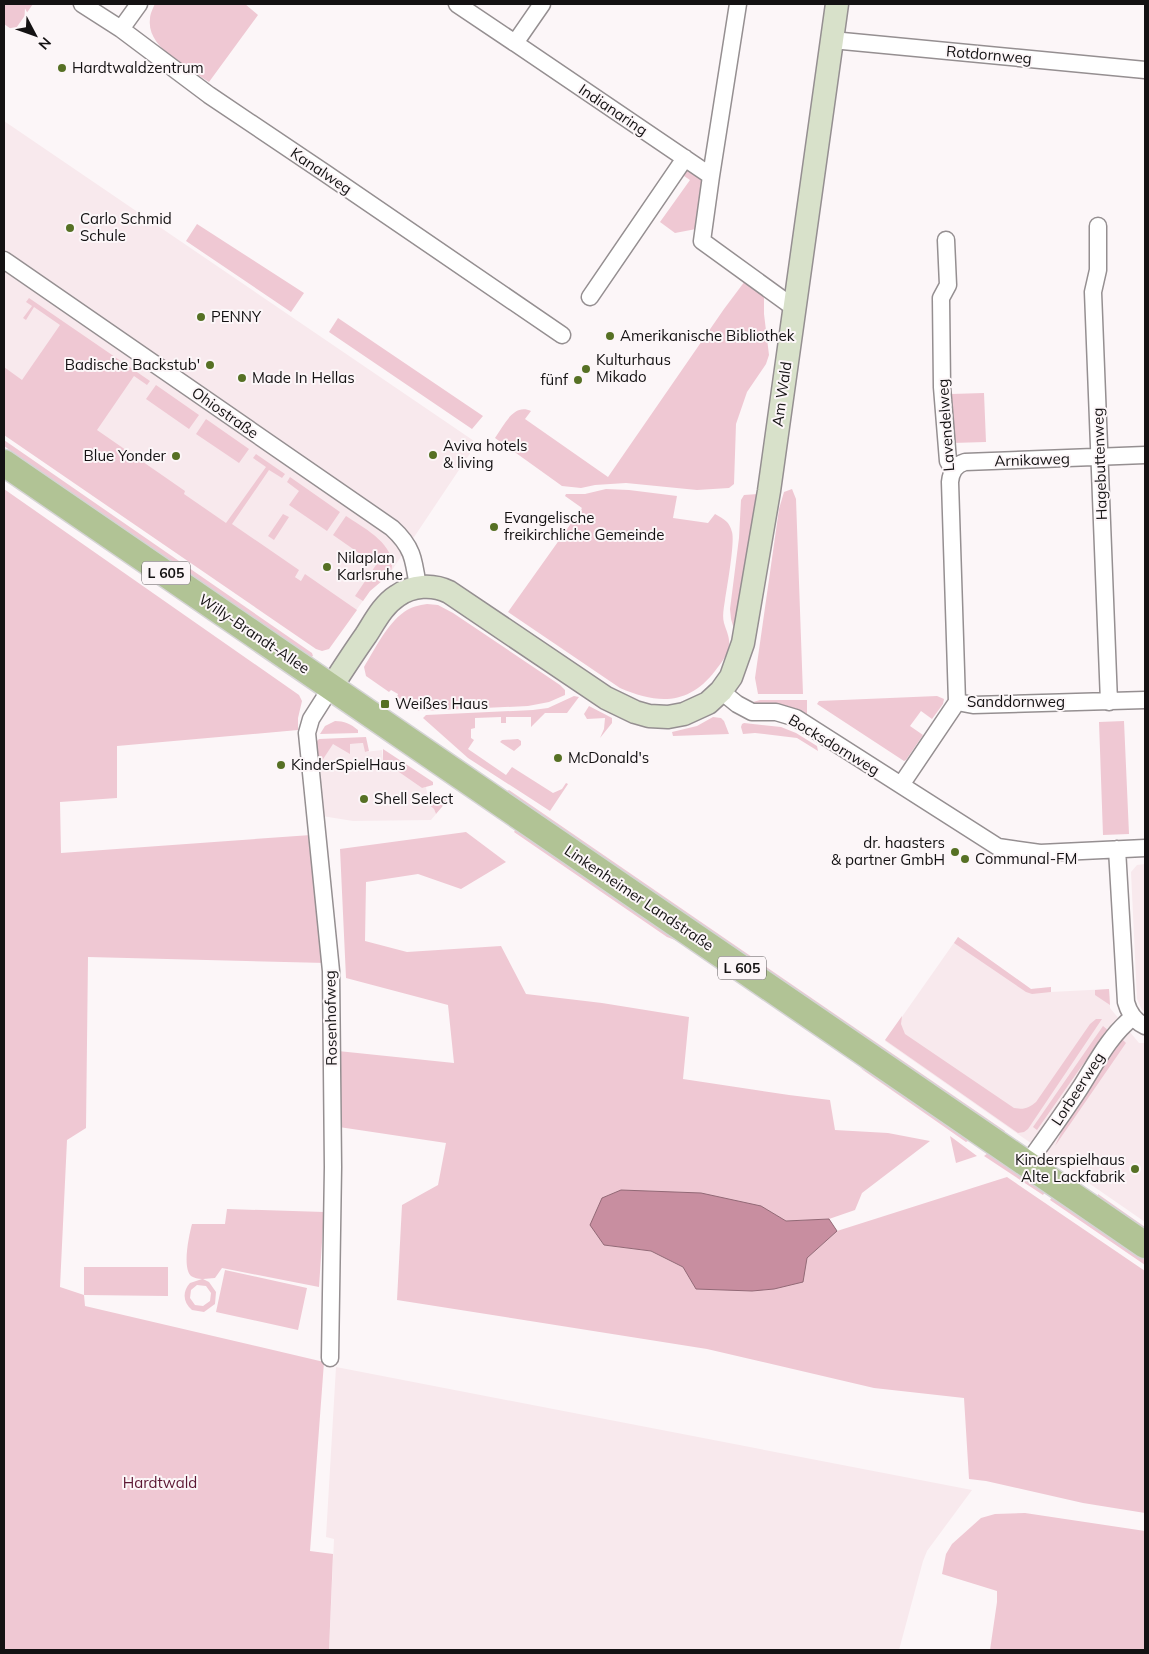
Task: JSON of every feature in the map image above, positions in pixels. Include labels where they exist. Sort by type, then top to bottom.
[{"type":"main road","name":"Am Wald","points":[[721,691],[731,677],[742,644],[769,491],[793,308],[837,4]]},
{"type":"main road","name":"Willy-Brandt-Allee","points":[[4,463],[332,686]]},
{"type":"main road","points":[[332,686],[380,613],[391,601],[398,595],[431,586],[442,588],[449,592],[606,698],[636,712],[649,716],[668,718],[684,714],[708,703],[721,691]]},
{"type":"main road","name":"Linkenheimer Landstraße","points":[[332,686],[1145,1245]]},
{"type":"street","name":"Kanalweg","points":[[82,4],[122,29],[209,96],[325,173],[562,336]]},
{"type":"street","points":[[122,29],[139,4]]},
{"type":"street","name":"Indianaring","points":[[457,4],[711,176]]},
{"type":"street","points":[[515,43],[542,4]]},
{"type":"street","points":[[738,4],[702,241],[793,308]]},
{"type":"street","name":"Rotdornweg","points":[[832,40],[1145,70]]},
{"type":"street","points":[[590,297],[685,158]]},
{"type":"street","name":"Hagebuttenweg","points":[[1098,226],[1098,270],[1093,292],[1109,702]]},
{"type":"street","name":"Lavendelweg","points":[[946,240],[948,285],[941,298],[942,387],[948,461],[953,470],[950,482],[957,702]]},
{"type":"street","name":"Ohiostraße","points":[[4,260],[392,528],[405,540],[412,554],[418,588]]},
{"type":"street","name":"Arnikaweg","points":[[953,470],[956,466],[965,462],[1145,456]]},
{"type":"street","name":"Rosenhofweg","points":[[330,1358],[333,1167],[331,971],[307,733],[311,719],[332,686]]},
{"type":"street","name":"Bocksdornweg","points":[[721,691],[737,704],[752,712],[776,712],[796,718],[998,847],[1040,853],[1145,848]]},
{"type":"street","name":"Sanddornweg","points":[[901,785],[957,702],[973,705],[1145,700]]},
{"type":"street","name":"Lorbeerweg","points":[[1117,850],[1126,1002],[1128,1010],[1139,1021]]},
{"type":"street","name":"Lorbeerweg","points":[[1027,1164],[1072,1100],[1106,1045],[1123,1024],[1139,1021]]},
{"type":"shaded area","points":[[4,121],[477,443],[388,576],[370,591],[352,616],[4,376]]},
{"type":"shaded area","points":[[333,743],[350,753],[350,744],[364,743],[365,752],[382,750],[383,761],[422,788],[426,787],[428,799],[426,802],[434,809],[436,814],[431,820],[353,821],[322,816],[316,770]]},
{"type":"shaded area","points":[[1145,864],[1145,1012],[1142,1010],[1137,999],[1131,872],[1137,865]]},
{"type":"shaded area","points":[[958,937],[1031,989],[1051,987],[1051,992],[1109,989],[1110,1008],[1139,1043],[1145,1043],[1145,1222],[885,1041]]},
{"type":"shaded area","points":[[621,1190],[701,1193],[761,1206],[786,1221],[829,1219],[837,1231],[807,1258],[803,1282],[774,1289],[752,1291],[696,1289],[683,1267],[651,1251],[604,1245],[590,1225],[602,1198]]},
{"type":"shaded area","points":[[336,1367],[972,1490],[927,1551],[899,1650],[329,1650],[334,1539],[326,1537]]},
{"type":"green space","points":[[4,4],[33,4],[14,31],[4,24]]},
{"type":"green space","points":[[155,4],[245,4],[258,15],[209,82],[180,64],[155,39],[150,19]]},
{"type":"green space","points":[[689,168],[703,177],[696,229],[675,233],[660,222],[690,180],[681,174]]},
{"type":"green space","points":[[197,224],[304,293],[291,312],[186,241]]},
{"type":"green space","points":[[745,281],[764,294],[764,314],[769,355],[766,364],[747,392],[736,424],[734,484],[729,488],[697,490],[626,483],[581,488],[562,486],[495,438],[514,413],[525,409],[531,411],[525,419],[608,477]]},
{"type":"green space","points":[[29,298],[150,381],[147,385],[134,376],[97,430],[185,491],[184,494],[226,523],[266,467],[253,458],[256,454],[285,474],[282,478],[269,470],[232,524],[299,570],[295,577],[301,581],[305,574],[357,610],[329,649],[322,651],[316,649],[4,435],[4,367],[22,380],[60,325],[34,307],[26,320],[23,318],[32,306],[26,302]]},
{"type":"green space","points":[[338,318],[483,416],[472,429],[329,332]]},
{"type":"green space","points":[[156,385],[199,415],[189,429],[146,399]]},
{"type":"green space","points":[[984,393],[986,442],[952,443],[951,394]]},
{"type":"green space","points":[[206,419],[249,449],[239,463],[196,434]]},
{"type":"green space","points":[[4,440],[312,653],[313,656],[311,657],[306,654],[4,446]]},
{"type":"green space","points":[[290,477],[340,512],[327,531],[289,505],[299,491],[287,482]]},
{"type":"green space","name":"Hardtwald","points":[[4,489],[299,695],[302,701],[298,718],[298,730],[117,746],[117,798],[60,802],[61,853],[311,835],[326,963],[88,957],[86,1128],[67,1140],[60,1287],[84,1295],[85,1306],[324,1362],[310,1551],[333,1554],[329,1650],[4,1650]]},
{"type":"green space","points":[[606,489],[677,496],[673,518],[708,523],[715,514],[726,521],[731,528],[733,537],[732,554],[723,614],[729,639],[726,656],[705,682],[694,691],[683,696],[659,699],[620,688],[508,612],[582,508],[565,496],[566,494],[585,494]]},
{"type":"green space","points":[[792,489],[796,499],[803,694],[758,694],[755,678],[779,509],[784,492]]},
{"type":"green space","points":[[758,494],[736,636],[730,609],[739,538],[741,500],[744,495]]},
{"type":"green space","points":[[283,514],[289,517],[274,540],[268,536]]},
{"type":"green space","points":[[346,516],[379,539],[386,547],[392,564],[390,574],[370,591],[363,601],[355,596],[376,565],[333,535]]},
{"type":"green space","points":[[427,604],[438,605],[453,613],[560,685],[565,690],[565,695],[549,702],[528,706],[420,711],[414,709],[397,697],[398,694],[391,690],[389,692],[366,676],[364,667],[382,637],[398,617],[409,609]]},
{"type":"green space","points":[[574,696],[579,697],[567,713],[545,713],[531,727],[531,717],[506,717],[506,723],[501,723],[501,717],[475,718],[475,728],[471,729],[471,738],[474,740],[468,749],[506,775],[512,767],[553,793],[562,789],[566,783],[568,784],[550,811],[468,758],[423,718],[426,715],[548,708]]},
{"type":"green space","points":[[937,696],[944,699],[943,704],[932,719],[921,711],[910,726],[923,735],[904,761],[817,704],[819,701]]},
{"type":"green space","points":[[760,700],[807,700],[807,716],[753,704],[753,702]]},
{"type":"green space","points":[[589,706],[612,718],[612,723],[600,738],[604,729],[605,718],[587,719],[584,714]]},
{"type":"green space","points":[[713,717],[721,718],[724,721],[729,734],[673,736],[672,732],[697,726]]},
{"type":"green space","points":[[335,721],[350,725],[358,730],[358,733],[320,734],[325,726]]},
{"type":"green space","points":[[1124,721],[1129,834],[1103,835],[1099,722]]},
{"type":"green space","points":[[744,723],[781,727],[796,733],[817,746],[818,751],[797,738],[755,733],[743,734],[741,727]]},
{"type":"green space","points":[[366,737],[369,751],[365,752],[363,743],[350,744],[350,754],[333,744],[316,770],[313,745],[319,739]]},
{"type":"green space","points":[[518,739],[521,741],[521,745],[514,751],[500,742],[502,740]]},
{"type":"green space","points":[[383,749],[433,782],[433,785],[422,788],[383,761]]},
{"type":"green space","points":[[509,790],[1005,1131],[1004,1133],[534,811],[507,791]]},
{"type":"green space","points":[[452,795],[436,814],[434,809],[426,802],[428,799]]},
{"type":"green space","points":[[516,829],[680,942],[667,937],[514,832]]},
{"type":"green space","points":[[466,832],[506,862],[461,889],[418,874],[366,882],[365,941],[407,952],[501,946],[526,994],[602,1003],[689,1017],[683,1079],[830,1100],[835,1130],[888,1133],[930,1141],[862,1193],[855,1210],[829,1219],[786,1221],[761,1206],[603,1245],[651,1251],[683,1267],[807,1258],[837,1231],[1007,1177],[1145,1271],[1145,1513],[1083,1503],[986,1481],[969,1479],[964,1398],[874,1388],[707,1349],[397,1300],[402,1205],[438,1185],[446,1143],[339,1127],[338,1051],[454,1063],[448,1005],[346,978],[340,849]]},
{"type":"green space","points":[[958,937],[1031,989],[1051,987],[1051,992],[1032,994],[1026,992],[954,943]]},
{"type":"green space","points":[[1109,989],[1110,1005],[1095,995],[1095,990]]},
{"type":"green space","points":[[902,1016],[901,1024],[905,1034],[1014,1108],[1021,1109],[1029,1107],[1036,1102],[1090,1024],[1096,1019],[1102,1019],[1028,1129],[1018,1133],[885,1040]]},
{"type":"green space","points":[[1103,1026],[1109,1031],[1037,1130],[1033,1127]]},
{"type":"green space","points":[[1122,1039],[1126,1043],[1055,1146],[1065,1124],[1114,1048]]},
{"type":"green space","points":[[860,1068],[965,1137],[968,1141],[966,1142]]},
{"type":"green space","points":[[950,1136],[977,1156],[956,1163]]},
{"type":"green space","points":[[988,1153],[1045,1192],[1043,1195],[984,1156]]},
{"type":"green space","points":[[1098,1194],[1145,1227],[1145,1229],[1098,1196]]},
{"type":"green space","points":[[1052,1197],[1145,1260],[1145,1265],[1050,1200]]},
{"type":"green space","points":[[227,1209],[324,1212],[319,1287],[222,1268],[215,1278],[203,1279],[209,1282],[216,1292],[215,1304],[204,1312],[192,1310],[185,1300],[185,1293],[190,1283],[202,1279],[191,1276],[188,1272],[187,1251],[192,1224],[225,1224]],"holes":[[[197,1285],[206,1286],[211,1293],[210,1301],[203,1306],[195,1305],[190,1298],[191,1290]]]},
{"type":"green space","points":[[84,1267],[168,1267],[168,1296],[84,1295]]},
{"type":"green space","points":[[225,1270],[307,1288],[298,1330],[216,1312]]},
{"type":"green space","points":[[1025,1513],[1145,1531],[1145,1650],[990,1650],[997,1591],[942,1574],[946,1554],[952,1544],[981,1518],[995,1514]]},
{"type":"place","name":"Hardtwaldzentrum","points":[[62,68]]},
{"type":"place","name":"Carlo Schmid Schule","points":[[70,228]]},
{"type":"place","name":"PENNY","points":[[201,317]]},
{"type":"place","name":"Amerikanische Bibliothek","points":[[610,336]]},
{"type":"place","name":"Badische Backstub'","points":[[210,365]]},
{"type":"place","name":"Kulturhaus Mikado","points":[[586,369]]},
{"type":"place","name":"Made In Hellas","points":[[242,378]]},
{"type":"place","name":"fünf","points":[[578,380]]},
{"type":"place","name":"Aviva hotels & living","points":[[433,455]]},
{"type":"place","name":"Blue Yonder","points":[[176,456]]},
{"type":"place","name":"Evangelische freikirchliche Gemeinde","points":[[494,527]]},
{"type":"place","name":"Nilaplan Karlsruhe","points":[[327,567]]},
{"type":"place","name":"Weißes Haus","points":[[385,704]]},
{"type":"place","name":"McDonald's","points":[[558,758]]},
{"type":"place","name":"KinderSpielHaus","points":[[281,765]]},
{"type":"place","name":"Shell Select","points":[[364,799]]},
{"type":"place","name":"dr. haasters & partner GmbH","points":[[955,852]]},
{"type":"place","name":"Communal-FM","points":[[965,859]]},
{"type":"place","name":"Kinderspielhaus Alte Lackfabrik","points":[[1135,1169]]}]
